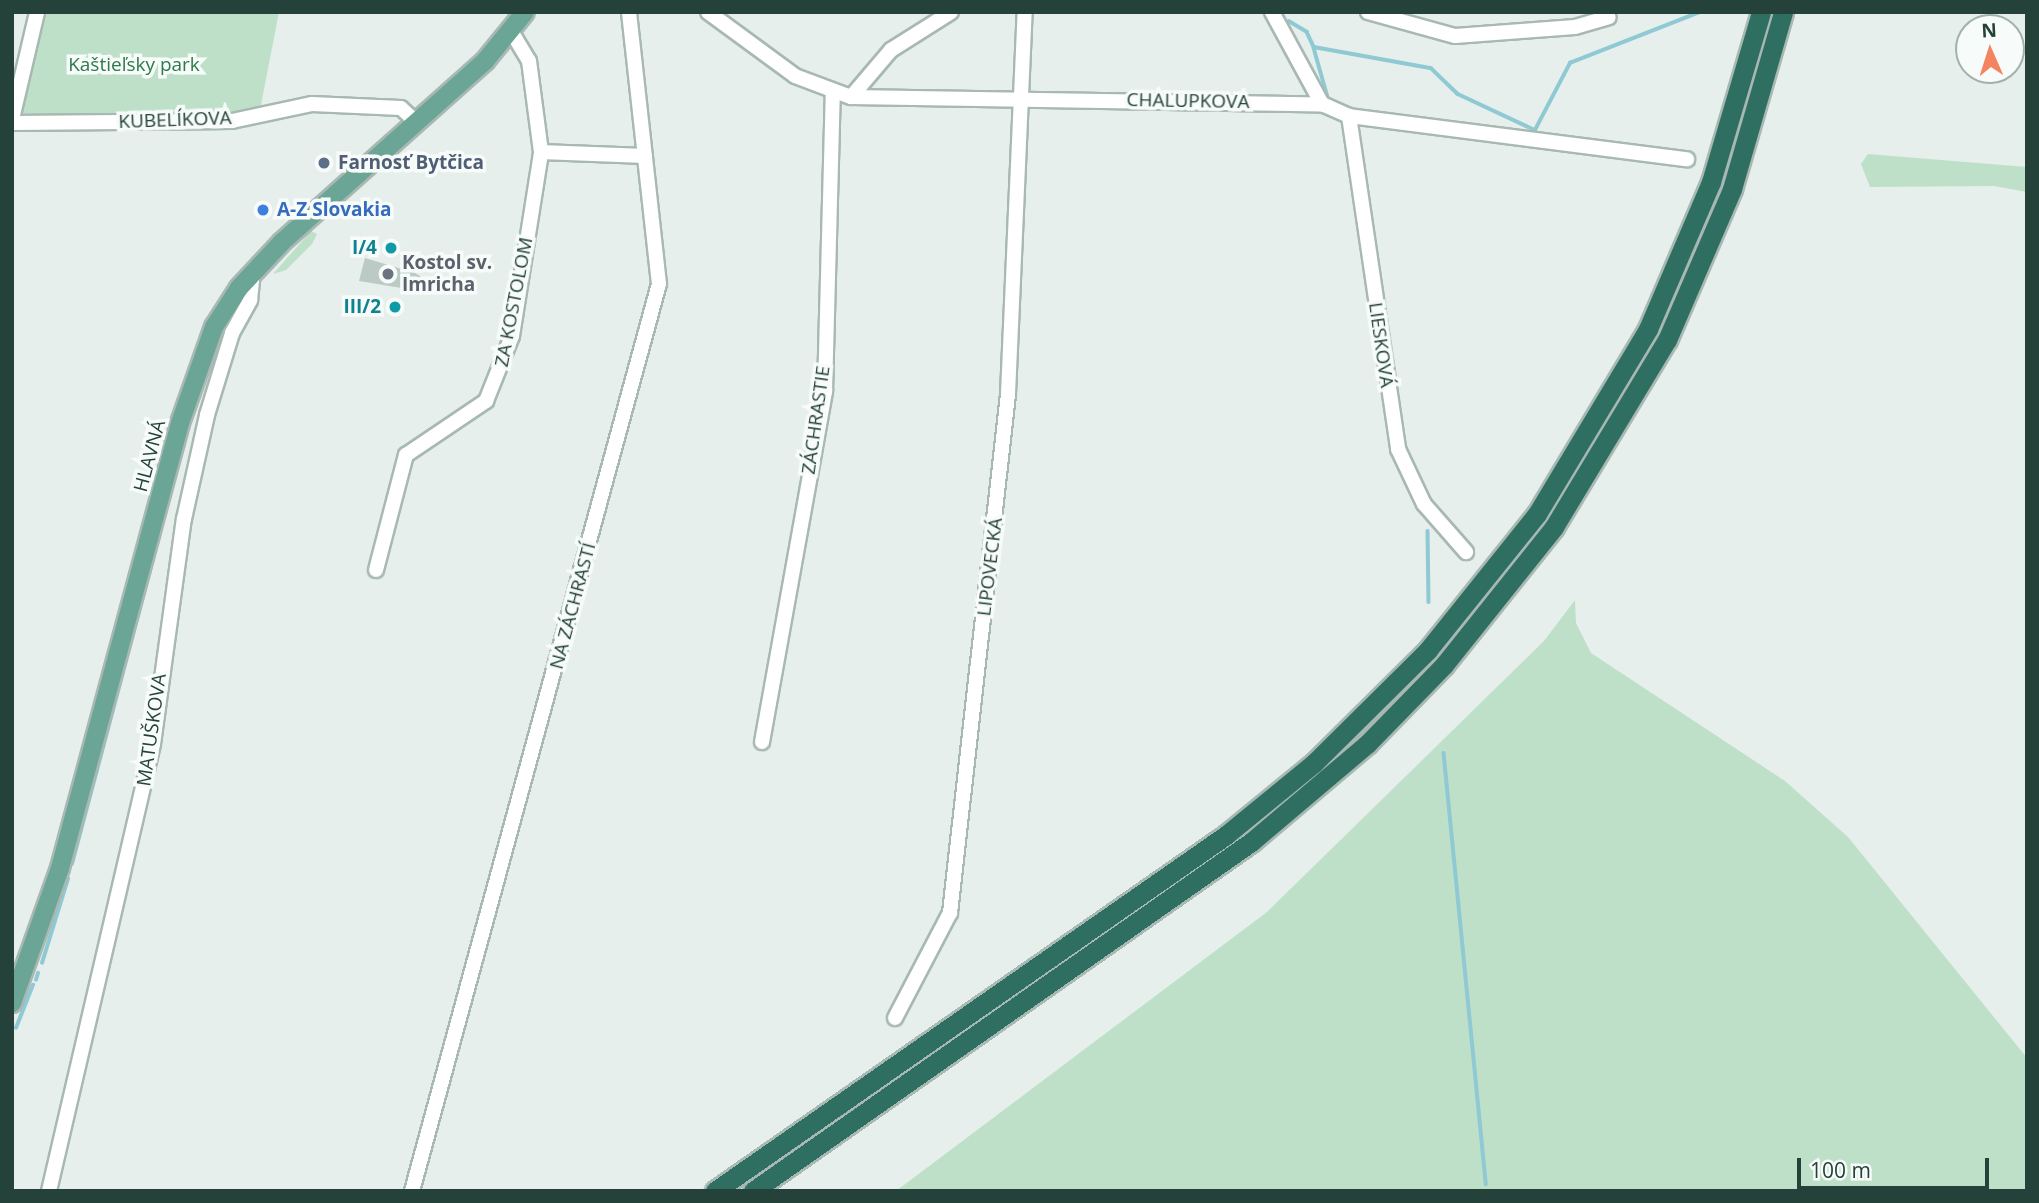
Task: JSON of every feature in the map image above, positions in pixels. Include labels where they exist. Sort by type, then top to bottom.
[{"type":"highway","points":[[715,1191],[1226,835],[1333,746],[1428,650],[1537,514],[1636,353],[1712,182],[1761,12]]},
{"type":"highway","points":[[753,1191],[1251,842],[1367,744],[1444,665],[1554,527],[1667,340],[1732,189],[1783,12]]},
{"type":"main road","name":"HLAVNÁ","points":[[13,1001],[60,868],[198,368],[222,312],[253,271],[512,31],[525,12]]},
{"type":"street","points":[[12,121],[37,12]]},
{"type":"street","name":"NA ZÁCHRASTÍ","points":[[412,1191],[659,284],[629,12]]},
{"type":"street","name":"CHALUPKOVA","points":[[708,12],[786,70],[833,93],[851,97],[1322,104],[1349,116],[1687,159]]},
{"type":"street","points":[[851,97],[891,50],[951,12]]},
{"type":"street","name":"LIPOVECKÁ","points":[[895,1018],[950,913],[999,492],[1025,12]]},
{"type":"street","points":[[1272,12],[1322,104]]},
{"type":"street","points":[[1368,12],[1455,36],[1574,27],[1609,17]]},
{"type":"street","name":"ZA KOSTOLOM","points":[[376,570],[406,455],[486,401],[497,385],[512,336],[541,152],[530,61],[512,31]]},
{"type":"street","name":"ZÁCHRASTIE","points":[[762,742],[825,391],[833,93]]},
{"type":"street","name":"KUBELÍKOVA","points":[[12,121],[232,121],[312,104],[401,107],[415,121]]},
{"type":"street","name":"LIESKOVÁ","points":[[1349,116],[1398,449],[1423,504],[1466,552]]},
{"type":"street","points":[[541,152],[645,156]]},
{"type":"street","name":"MATUŠKOVA","points":[[49,1191],[150,757],[189,493],[232,333],[253,289],[253,271]]},
{"type":"green space","name":"Kaštieľsky park","points":[[43,12],[279,12],[261,105],[239,115],[27,119],[20,110]]},
{"type":"green space","points":[[1868,154],[2027,167],[2027,192],[1994,186],[1870,187],[1861,164]]},
{"type":"green space","points":[[311,231],[317,234],[312,244],[286,270],[273,274]]},
{"type":"green space","points":[[1575,600],[1576,623],[1591,653],[1785,781],[1848,837],[2027,1058],[2027,1191],[896,1191],[1267,912],[1544,641]]},
{"type":"building","name":"Kostol sv. Imricha","points":[[365,258],[415,273],[423,278],[420,291],[359,281]]},
{"type":"waterway","points":[[1289,21],[1307,32],[1314,47],[1431,68],[1458,94],[1535,130],[1570,63],[1700,12]]},
{"type":"waterway","points":[[1314,48],[1329,101]]},
{"type":"waterway","points":[[217,344],[231,316]]},
{"type":"waterway","points":[[186,433],[191,417]]},
{"type":"waterway","points":[[72,864],[161,529]]},
{"type":"waterway","points":[[1428,531],[1429,602]]},
{"type":"waterway","points":[[1444,753],[1486,1184]]},
{"type":"waterway","points":[[42,963],[68,879]]},
{"type":"waterway","points":[[36,980],[38,973]]},
{"type":"waterway","points":[[16,1028],[33,985]]},
{"type":"place","name":"Farnosť Bytčica","points":[[324,163]]},
{"type":"place","name":"A-Z Slovakia","points":[[263,210]]},
{"type":"place","name":"I/4","points":[[391,248]]},
{"type":"place","name":"Kostol sv. Imricha","points":[[388,274]]},
{"type":"place","name":"III/2","points":[[395,307]]}]
